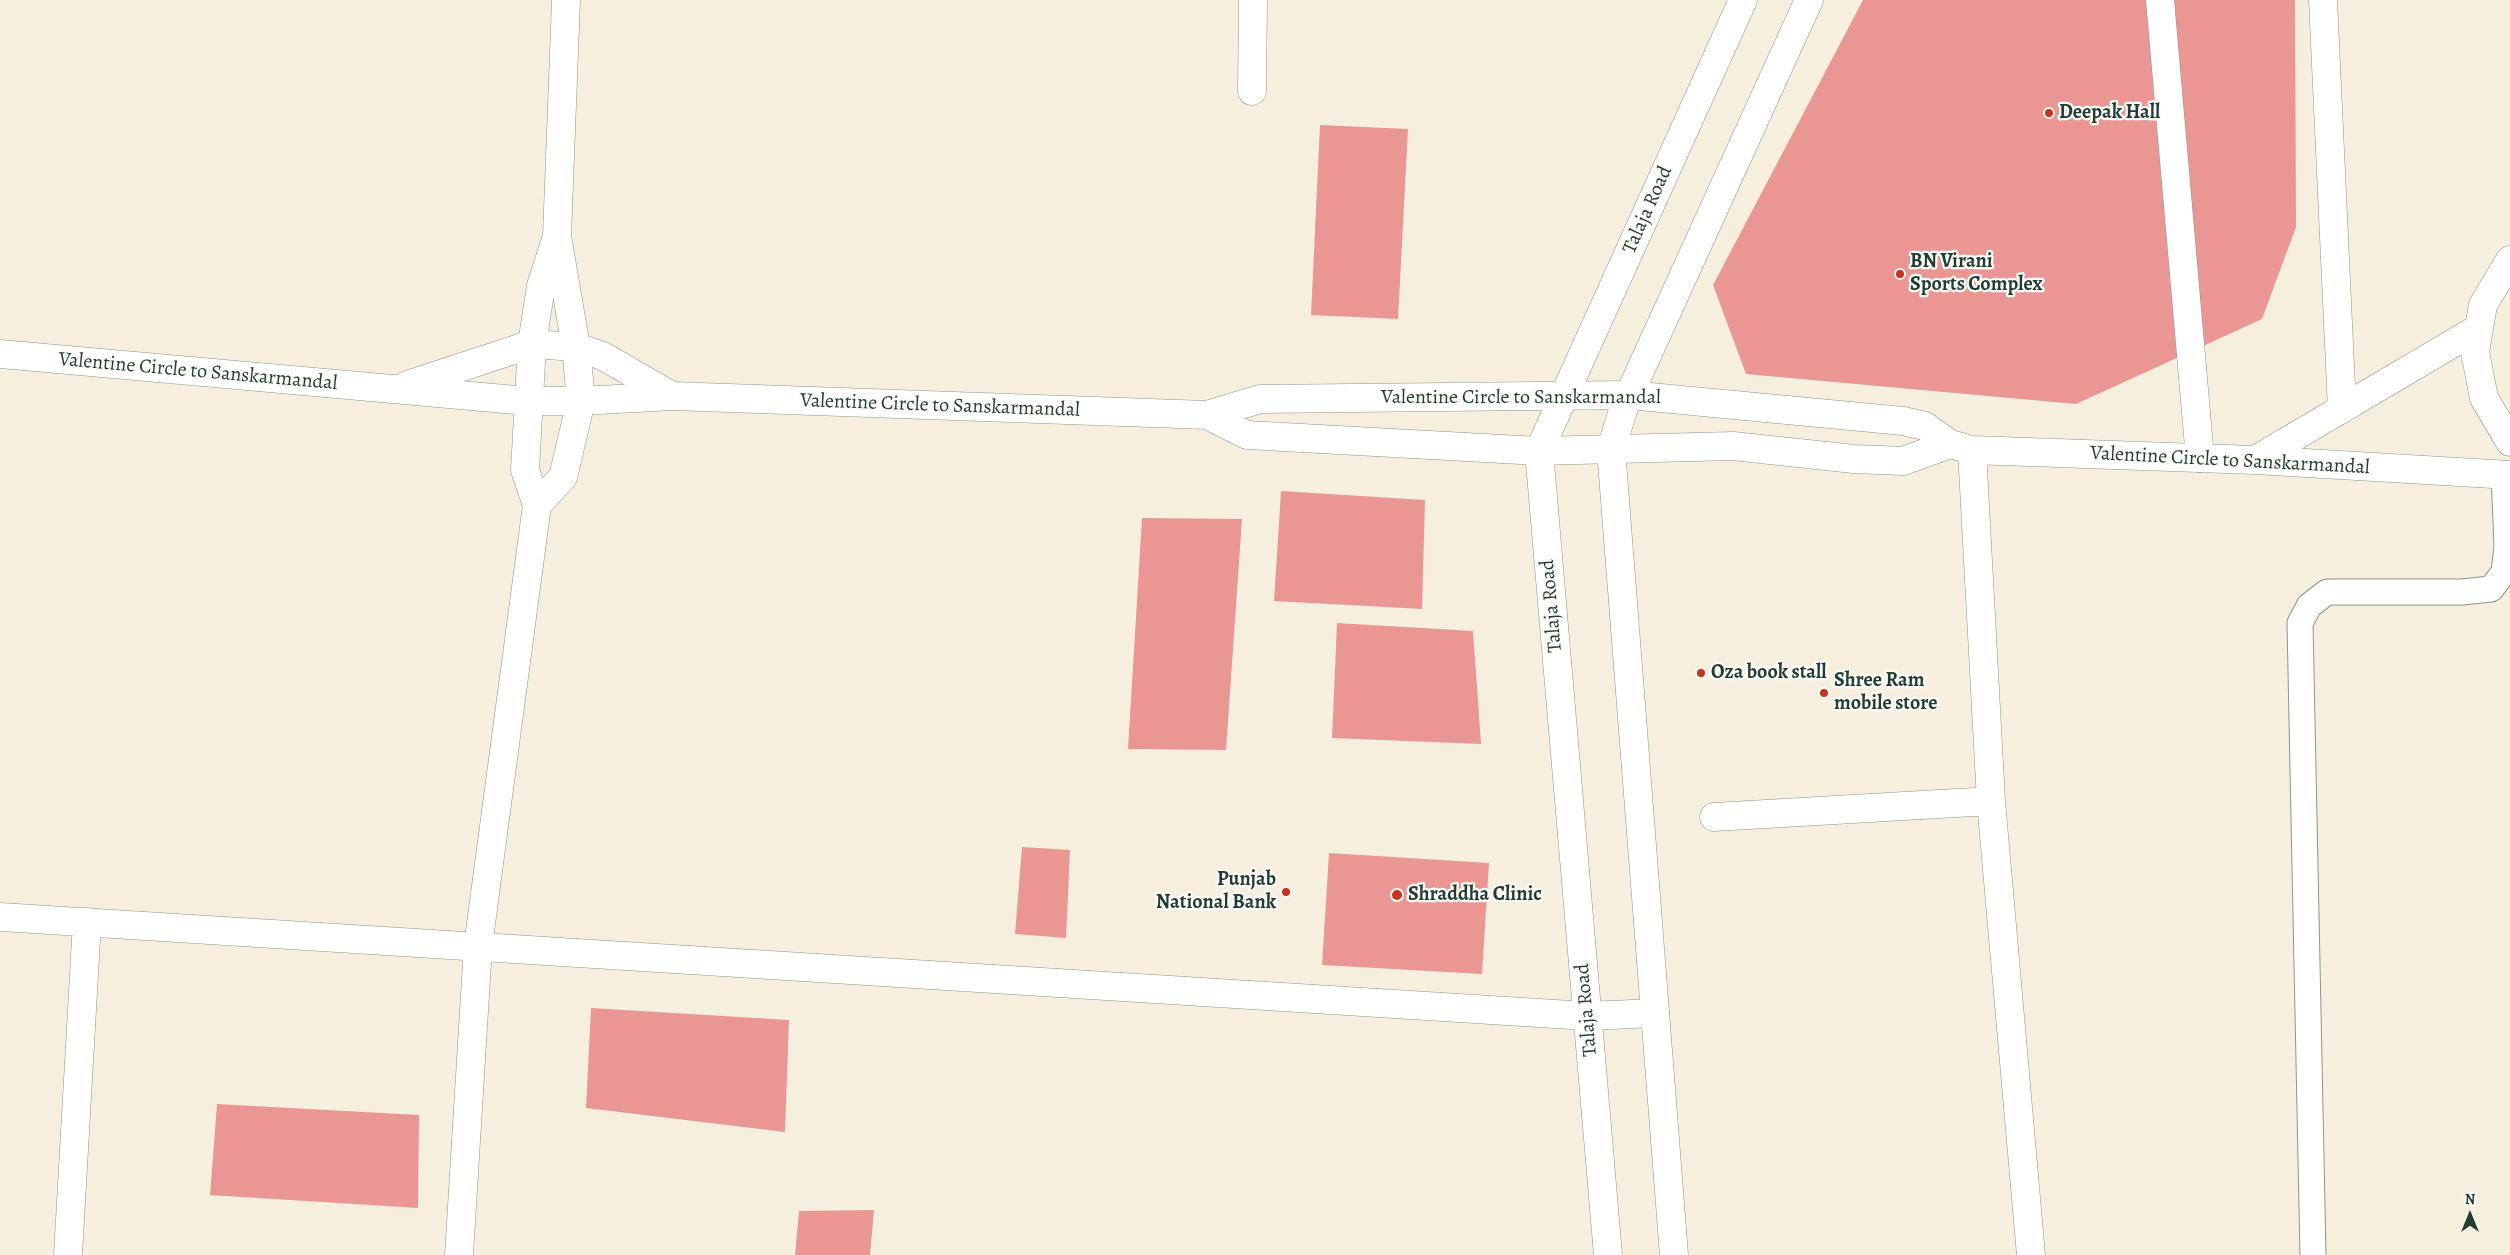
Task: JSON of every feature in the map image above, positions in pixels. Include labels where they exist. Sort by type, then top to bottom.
[{"type":"main road","points":[[537,505],[562,477],[581,401],[576,348],[557,236],[566,0]]},
{"type":"main road","points":[[1252,91],[1253,0]]},
{"type":"main road","name":"Talaja Road","points":[[1608,1255],[1539,452],[1743,0]]},
{"type":"main road","points":[[1674,1255],[1610,449],[1629,395],[1810,0]]},
{"type":"main road","points":[[2160,0],[2200,458]]},
{"type":"main road","points":[[2324,0],[2342,409]]},
{"type":"main road","points":[[459,1255],[478,946],[537,505],[525,470],[527,401],[532,344],[541,286],[557,236]]},
{"type":"main road","points":[[2510,260],[2484,305],[2475,352],[2484,398],[2510,442]]},
{"type":"main road","points":[[2255,460],[2479,328]]},
{"type":"main road","name":"Valentine Circle to Sanskarmandal","points":[[396,389],[532,344],[576,348],[603,356],[672,396]]},
{"type":"main road","name":"Valentine Circle to Sanskarmandal","points":[[0,354],[527,401],[581,401],[672,396],[1208,415],[1260,399],[1629,395],[1903,421],[1925,426],[1961,447]]},
{"type":"main road","name":"Valentine Circle to Sanskarmandal","points":[[1208,415],[1247,435],[1539,452],[1733,446],[1854,459],[1903,461],[1961,447],[2255,460],[2507,474]]},
{"type":"main road","points":[[1961,447],[2032,1255]]},
{"type":"main road","points":[[1714,816],[1991,801]]},
{"type":"main road","points":[[0,916],[1587,1016],[1655,1014]]},
{"type":"main road","points":[[68,1255],[87,922]]},
{"type":"lane","points":[[2313,1255],[2300,623],[2309,606],[2327,592],[2462,592],[2491,589],[2504,572],[2507,546],[2507,474]]},
{"type":"building","name":"Deepak Hall","points":[[1863,0],[2295,0],[2296,227],[2262,319],[2076,404],[1746,374],[1713,285]]},
{"type":"building","points":[[1320,125],[1408,129],[1398,319],[1311,315]]},
{"type":"building","points":[[1281,491],[1425,500],[1422,609],[1274,601]]},
{"type":"building","points":[[1142,518],[1242,519],[1226,750],[1128,749]]},
{"type":"building","points":[[1337,623],[1473,631],[1481,744],[1332,738]]},
{"type":"building","points":[[1022,847],[1070,850],[1066,938],[1015,934]]},
{"type":"building","points":[[1329,853],[1489,863],[1482,974],[1322,965]]},
{"type":"building","points":[[591,1008],[789,1020],[785,1132],[586,1108]]},
{"type":"building","points":[[217,1104],[419,1115],[418,1208],[210,1195]]},
{"type":"building","points":[[874,1210],[870,1255],[795,1255],[799,1211]]},
{"type":"place","name":"Deepak Hall","points":[[2049,113]]},
{"type":"place","name":"BN Virani Sports Complex","points":[[1900,274]]},
{"type":"place","name":"Oza book stall","points":[[1701,673]]},
{"type":"place","name":"Shree Ram mobile store","points":[[1824,693]]},
{"type":"place","name":"Punjab National Bank","points":[[1286,892]]},
{"type":"place","name":"Shraddha Clinic","points":[[1397,895]]}]
